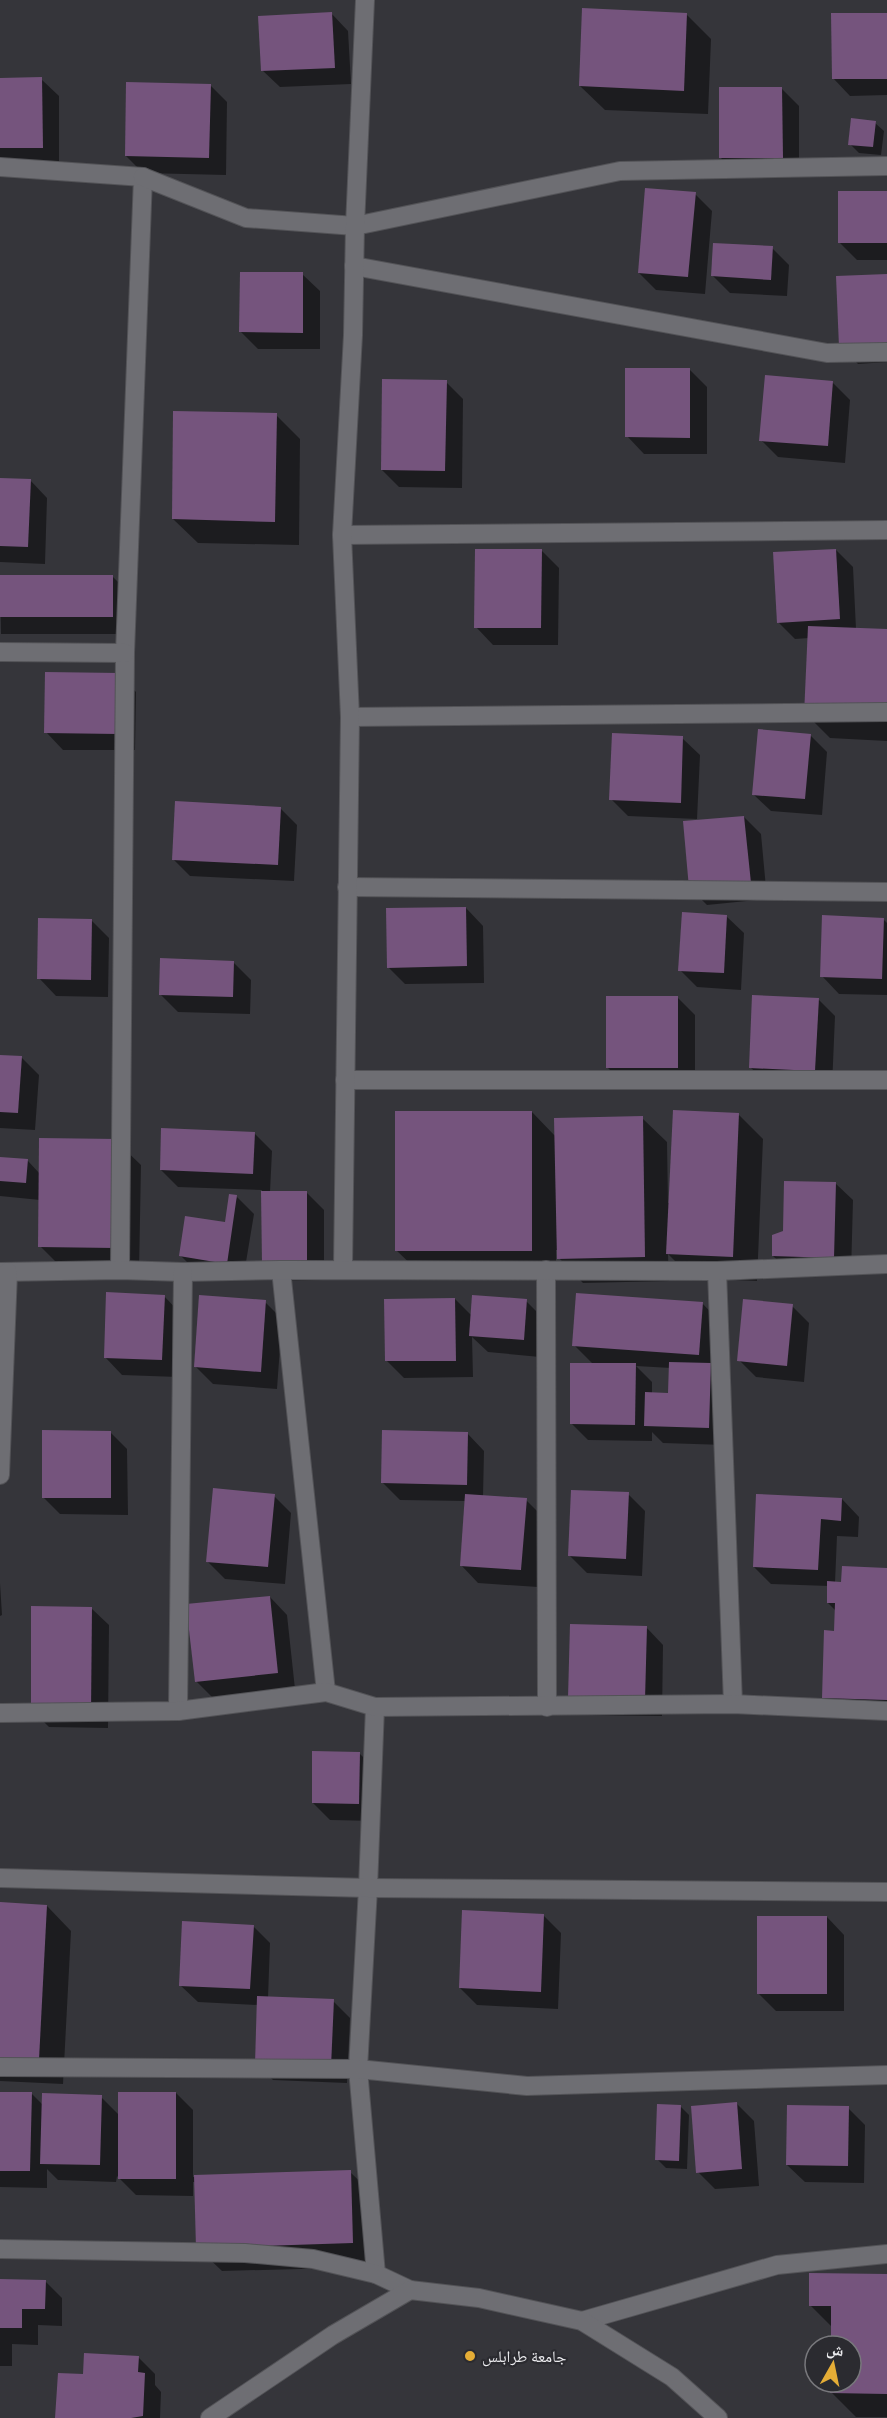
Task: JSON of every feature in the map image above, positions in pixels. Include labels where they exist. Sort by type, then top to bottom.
[{"type":"street","points":[[343,1269],[350,717],[342,535],[353,335],[355,226],[365,0]]},
{"type":"street","points":[[0,167],[143,177],[246,218],[355,226],[620,171],[887,166]]},
{"type":"street","points":[[120,1270],[125,653],[143,177]]},
{"type":"street","points":[[354,266],[827,352],[887,352]]},
{"type":"street","points":[[342,535],[887,530]]},
{"type":"street","points":[[0,652],[125,653]]},
{"type":"street","points":[[350,717],[887,712]]},
{"type":"street","points":[[347,887],[887,892]]},
{"type":"street","points":[[345,1080],[887,1080]]},
{"type":"street","points":[[0,1475],[4,1272],[343,1269],[717,1270],[887,1264]]},
{"type":"street","points":[[281,1270],[326,1692]]},
{"type":"street","points":[[546,1270],[547,1707]]},
{"type":"street","points":[[717,1270],[733,1704]]},
{"type":"street","points":[[178,1711],[183,1272]]},
{"type":"street","points":[[0,1713],[178,1711],[326,1692],[375,1707],[733,1704],[887,1711]]},
{"type":"street","points":[[375,1707],[358,2069],[376,2274]]},
{"type":"street","points":[[0,1878],[368,1888],[887,1892]]},
{"type":"street","points":[[0,2067],[358,2069],[527,2086],[887,2075]]},
{"type":"street","points":[[0,2248],[245,2253],[313,2259],[376,2274],[410,2290],[479,2298],[582,2321],[672,2377],[718,2418]]},
{"type":"street","points":[[582,2321],[777,2265],[887,2254]]},
{"type":"street","points":[[210,2418],[333,2335],[410,2290]]},
{"type":"building","points":[[582,8],[687,13],[684,91],[579,86]]},
{"type":"building","points":[[332,12],[335,68],[261,71],[258,16]]},
{"type":"building","points":[[831,13],[887,13],[887,79],[832,79]]},
{"type":"building","points":[[42,77],[43,148],[0,148],[0,78]]},
{"type":"building","points":[[126,82],[211,84],[209,158],[125,156]]},
{"type":"building","points":[[719,87],[782,87],[783,158],[719,158]]},
{"type":"building","points":[[851,118],[876,121],[873,147],[848,145]]},
{"type":"building","points":[[645,188],[696,192],[688,277],[638,273]]},
{"type":"building","points":[[838,191],[887,191],[887,243],[838,243]]},
{"type":"building","points":[[713,243],[773,246],[771,280],[711,276]]},
{"type":"building","points":[[240,272],[303,272],[303,333],[239,332]]},
{"type":"building","points":[[887,274],[887,345],[839,347],[836,276]]},
{"type":"building","points":[[625,368],[690,368],[690,438],[625,437]]},
{"type":"building","points":[[765,375],[833,381],[828,446],[759,441]]},
{"type":"building","points":[[382,379],[447,380],[445,471],[381,470]]},
{"type":"building","points":[[173,411],[277,413],[275,522],[172,519]]},
{"type":"building","points":[[0,478],[31,479],[28,547],[0,546]]},
{"type":"building","points":[[475,549],[542,549],[541,628],[474,628]]},
{"type":"building","points":[[836,549],[840,619],[777,623],[773,552]]},
{"type":"building","points":[[0,575],[113,575],[113,617],[0,617]]},
{"type":"building","points":[[808,626],[887,629],[887,718],[804,715]]},
{"type":"building","points":[[45,672],[119,673],[118,734],[44,733]]},
{"type":"building","points":[[758,729],[811,734],[805,799],[752,795]]},
{"type":"building","points":[[612,733],[683,736],[681,803],[609,800]]},
{"type":"building","points":[[175,801],[281,807],[278,865],[172,860]]},
{"type":"building","points":[[744,816],[751,883],[689,888],[683,821]]},
{"type":"building","points":[[466,907],[467,966],[387,968],[386,908]]},
{"type":"building","points":[[682,912],[727,915],[724,973],[678,971]]},
{"type":"building","points":[[822,915],[884,918],[882,979],[820,977]]},
{"type":"building","points":[[38,918],[92,919],[91,980],[37,979]]},
{"type":"building","points":[[160,958],[234,961],[233,997],[159,995]]},
{"type":"building","points":[[752,995],[819,998],[815,1071],[749,1068]]},
{"type":"building","points":[[606,996],[678,996],[678,1068],[606,1068]]},
{"type":"building","points":[[0,1055],[22,1056],[18,1113],[0,1112]]},
{"type":"building","points":[[673,1110],[739,1113],[733,1257],[666,1254]]},
{"type":"building","points":[[395,1111],[532,1111],[532,1251],[395,1251]]},
{"type":"building","points":[[643,1116],[645,1257],[557,1259],[554,1118]]},
{"type":"building","points":[[161,1128],[255,1132],[253,1174],[160,1170]]},
{"type":"building","points":[[39,1138],[117,1139],[115,1248],[38,1247]]},
{"type":"building","points":[[0,1157],[28,1159],[26,1183],[0,1181]]},
{"type":"building","points":[[784,1181],[836,1182],[834,1258],[772,1256],[772,1235],[783,1231]]},
{"type":"building","points":[[261,1191],[307,1191],[307,1264],[262,1264]]},
{"type":"building","points":[[229,1194],[237,1195],[227,1264],[179,1256],[185,1216],[225,1222]]},
{"type":"building","points":[[106,1292],[165,1295],[162,1360],[104,1358]]},
{"type":"building","points":[[576,1293],[703,1302],[699,1355],[572,1346]]},
{"type":"building","points":[[199,1295],[266,1300],[261,1372],[194,1367]]},
{"type":"building","points":[[472,1295],[527,1299],[524,1340],[469,1336]]},
{"type":"building","points":[[455,1298],[456,1361],[385,1361],[384,1299]]},
{"type":"building","points":[[743,1299],[793,1304],[787,1366],[737,1361]]},
{"type":"building","points":[[669,1362],[711,1363],[709,1428],[644,1426],[645,1392],[668,1393]]},
{"type":"building","points":[[570,1363],[636,1363],[635,1425],[570,1424]]},
{"type":"building","points":[[42,1430],[111,1431],[111,1498],[42,1498]]},
{"type":"building","points":[[382,1430],[468,1432],[467,1485],[381,1483]]},
{"type":"building","points":[[213,1488],[275,1494],[268,1567],[206,1562]]},
{"type":"building","points":[[571,1490],[629,1492],[626,1559],[568,1556]]},
{"type":"building","points":[[465,1494],[527,1498],[521,1570],[460,1566]]},
{"type":"building","points":[[756,1494],[842,1498],[841,1521],[821,1519],[818,1570],[753,1567]]},
{"type":"building","points":[[842,1566],[887,1568],[887,1700],[822,1698],[824,1630],[834,1631],[835,1603],[827,1603],[827,1581],[841,1582]]},
{"type":"building","points":[[270,1596],[278,1673],[195,1682],[186,1604]]},
{"type":"building","points":[[31,1606],[92,1607],[91,1712],[31,1711]]},
{"type":"building","points":[[570,1624],[647,1626],[645,1700],[568,1698]]},
{"type":"building","points":[[312,1751],[360,1752],[359,1804],[312,1803]]},
{"type":"building","points":[[0,1902],[47,1905],[39,2060],[0,2058]]},
{"type":"building","points":[[462,1910],[544,1914],[541,1992],[459,1988]]},
{"type":"building","points":[[757,1916],[827,1916],[827,1994],[757,1994]]},
{"type":"building","points":[[182,1921],[254,1925],[250,1989],[179,1986]]},
{"type":"building","points":[[257,1996],[334,1999],[331,2067],[255,2064]]},
{"type":"building","points":[[0,2092],[32,2092],[30,2171],[0,2171]]},
{"type":"building","points":[[118,2092],[176,2092],[176,2179],[118,2179]]},
{"type":"building","points":[[42,2093],[102,2095],[100,2165],[40,2164]]},
{"type":"building","points":[[737,2102],[742,2169],[696,2173],[691,2106]]},
{"type":"building","points":[[657,2104],[681,2105],[679,2161],[655,2160]]},
{"type":"building","points":[[787,2105],[849,2106],[848,2166],[786,2165]]},
{"type":"building","points":[[351,2170],[353,2243],[196,2248],[194,2175]]},
{"type":"building","points":[[809,2273],[887,2274],[887,2394],[863,2394],[863,2334],[831,2334],[831,2306],[809,2306]]},
{"type":"building","points":[[0,2279],[46,2280],[45,2309],[22,2309],[22,2328],[0,2328]]},
{"type":"building","points":[[84,2353],[139,2356],[138,2372],[145,2373],[143,2416],[55,2418],[58,2373],[83,2374]]},
{"type":"place","name":"جامعة طرابلس","points":[[470,2356]]}]
